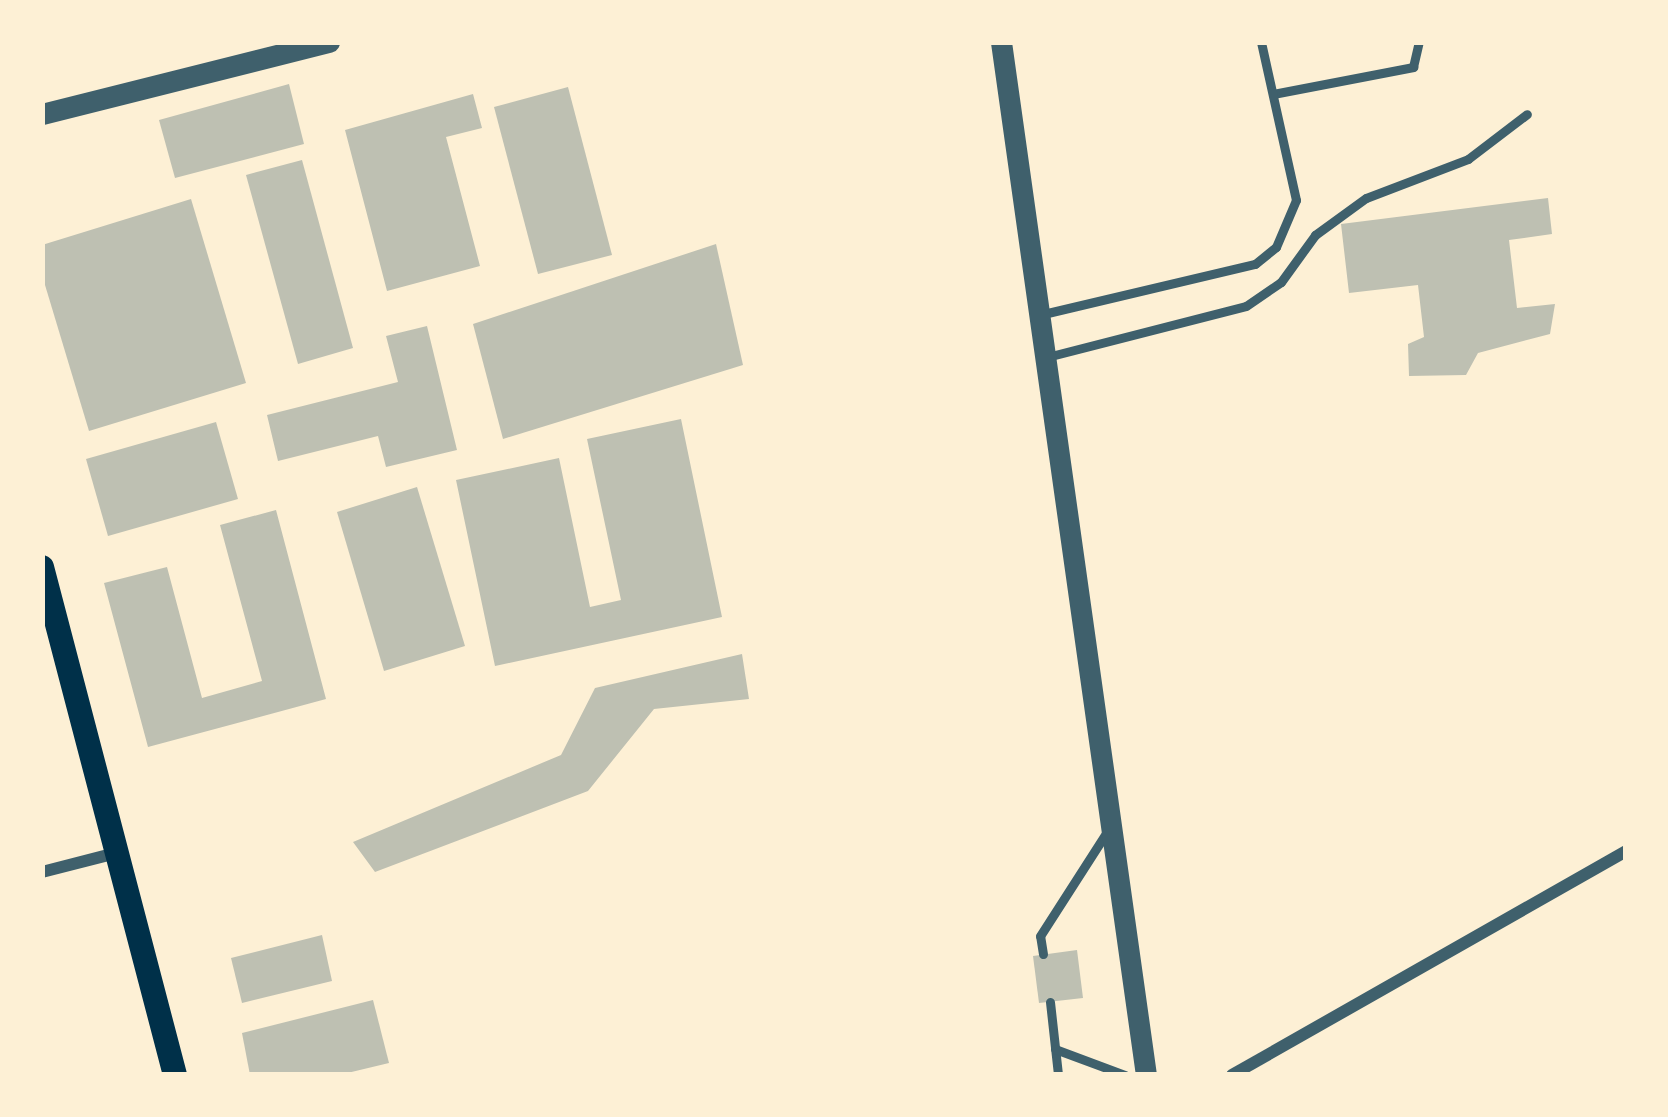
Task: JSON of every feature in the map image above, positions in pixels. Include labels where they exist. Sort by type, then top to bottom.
[{"type":"main road","points":[[42,567],[175,1075]]},
{"type":"street","points":[[42,115],[329,42]]},
{"type":"street","points":[[1001,42],[1146,1075]]},
{"type":"street","points":[[1232,1075],[1626,850]]},
{"type":"street","points":[[42,872],[117,853]]},
{"type":"lane","points":[[1039,315],[1255,264],[1276,248],[1296,200],[1262,42]]},
{"type":"lane","points":[[1273,94],[1413,68],[1418,42]]},
{"type":"lane","points":[[1045,358],[1246,306],[1280,282],[1315,235],[1366,198],[1468,159],[1527,114]]},
{"type":"lane","points":[[1043,954],[1040,936],[1111,826]]},
{"type":"lane","points":[[1049,1003],[1058,1075]]},
{"type":"lane","points":[[1055,1049],[1125,1075]]},
{"type":"building","points":[[289,84],[304,144],[175,178],[159,120]]},
{"type":"building","points":[[568,87],[612,255],[538,274],[494,107]]},
{"type":"building","points":[[473,94],[482,128],[446,137],[480,266],[387,291],[345,130]]},
{"type":"building","points":[[302,160],[353,348],[298,364],[246,175]]},
{"type":"building","points":[[1548,198],[1552,234],[1509,240],[1517,308],[1555,304],[1550,334],[1478,353],[1466,375],[1409,376],[1408,344],[1424,337],[1418,285],[1349,293],[1341,224]]},
{"type":"building","points":[[191,199],[246,383],[89,431],[42,275],[42,245]]},
{"type":"building","points":[[716,244],[743,365],[503,439],[473,324]]},
{"type":"building","points":[[427,326],[457,450],[386,467],[378,436],[278,461],[267,415],[398,382],[386,336]]},
{"type":"building","points":[[681,419],[722,617],[495,666],[456,480],[559,458],[590,607],[621,600],[587,439]]},
{"type":"building","points":[[216,422],[238,499],[108,536],[86,459]]},
{"type":"building","points":[[417,487],[465,646],[384,671],[337,512]]},
{"type":"building","points":[[276,510],[326,699],[148,747],[104,583],[167,567],[202,698],[262,681],[220,525]]},
{"type":"building","points":[[742,654],[749,699],[654,709],[588,791],[375,872],[353,842],[561,755],[595,688]]},
{"type":"building","points":[[322,935],[332,981],[242,1003],[231,958]]},
{"type":"building","points":[[1077,950],[1083,998],[1039,1003],[1033,956]]},
{"type":"building","points":[[373,1000],[389,1063],[339,1075],[250,1075],[242,1033]]}]
